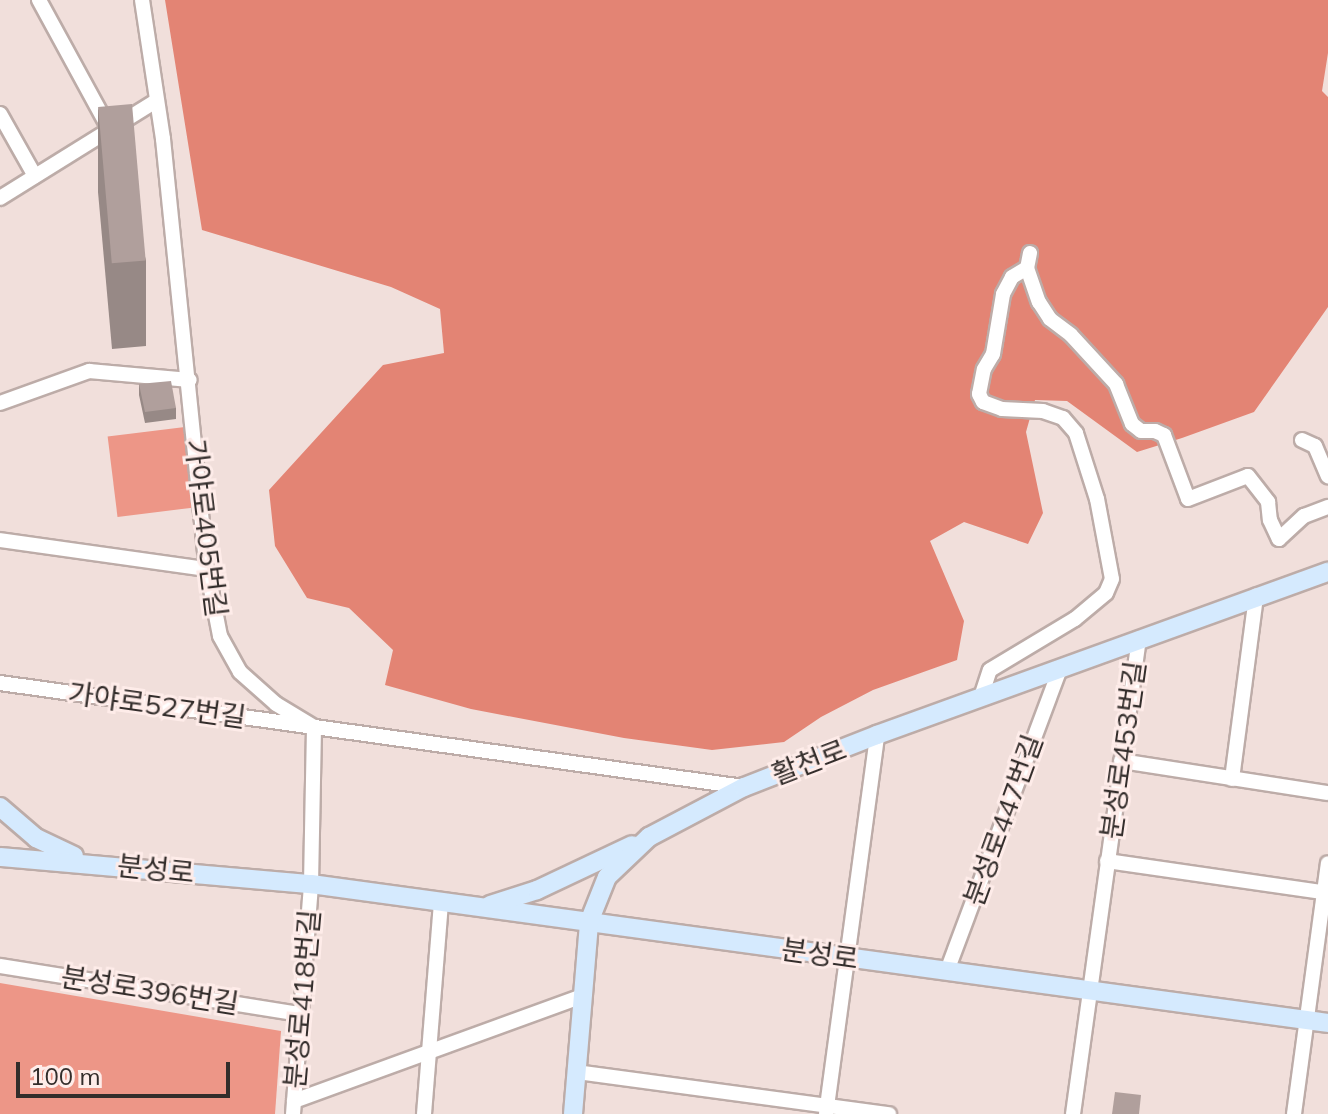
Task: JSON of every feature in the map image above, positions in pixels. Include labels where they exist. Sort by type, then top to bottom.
[{"type":"main road","name":"활천로","points":[[573,1114],[589,922],[607,877],[649,837],[744,787],[877,735],[1328,572]]},
{"type":"main road","points":[[0,807],[13,821],[55,850],[95,863]]},
{"type":"main road","points":[[481,907],[537,890],[649,837]]},
{"type":"main road","name":"분성로","points":[[0,857],[311,884],[1328,1023]]},
{"type":"street","points":[[39,0],[110,130]]},
{"type":"street","name":"가야로405번길","points":[[142,0],[190,380],[207,569],[220,636],[240,672],[276,704],[314,727],[744,787]]},
{"type":"street","points":[[0,198],[156,101]]},
{"type":"street","points":[[0,114],[35,176]]},
{"type":"street","points":[[981,697],[990,670],[1075,619],[1106,593],[1112,579],[1097,499],[1076,433],[1063,418],[1043,411],[1002,409],[983,402],[979,394],[984,369],[993,354],[1003,294],[1012,277],[1029,261],[1039,302],[1050,319],[1071,335],[1116,384],[1132,424],[1141,431],[1164,435],[1188,499],[1248,476],[1268,502],[1270,520],[1279,539],[1304,516],[1328,507]]},
{"type":"street","points":[[0,403],[89,371],[190,380]]},
{"type":"street","points":[[1302,440],[1315,446],[1328,476]]},
{"type":"street","points":[[0,540],[207,569]]},
{"type":"street","points":[[1232,779],[1256,596]]},
{"type":"street","name":"분성로453번길","points":[[1073,1114],[1139,639]]},
{"type":"street","name":"분성로447번길","points":[[947,971],[1060,669]]},
{"type":"street","name":"가야로527번길","points":[[0,683],[314,727]]},
{"type":"street","points":[[311,884],[314,727]]},
{"type":"street","points":[[826,1110],[877,735]]},
{"type":"street","points":[[1121,761],[1328,793]]},
{"type":"street","name":"분성로453번길","points":[[1107,861],[1326,893]]},
{"type":"street","points":[[1294,1114],[1328,863]]},
{"type":"street","name":"분성로418번길","points":[[293,1107],[311,884]]},
{"type":"street","points":[[424,1114],[441,902]]},
{"type":"street","name":"분성로396번길","points":[[0,966],[301,1014]]},
{"type":"street","points":[[293,1107],[429,1052],[583,996]]},
{"type":"street","points":[[577,1072],[826,1110],[889,1114]]},
{"type":"shaded area","points":[[165,0],[1328,0],[1328,53],[1322,91],[1328,97],[1328,307],[1254,412],[1182,438],[1137,452],[1067,401],[1035,400],[1026,432],[1043,513],[1028,544],[964,522],[930,541],[964,621],[957,660],[873,690],[821,717],[784,742],[712,750],[624,738],[471,709],[385,685],[393,650],[349,608],[307,598],[275,546],[269,490],[383,365],[444,353],[440,309],[391,287],[202,230]]},
{"type":"shaded area","points":[[193,426],[203,506],[118,517],[108,436]]},
{"type":"shaded area","points":[[0,983],[281,1031],[275,1114],[0,1114]]},
{"type":"building","points":[[132,104],[146,260],[112,263],[98,107]]},
{"type":"building","points":[[171,381],[176,408],[145,412],[139,384]]},
{"type":"building","points":[[1115,1092],[1141,1095],[1139,1114],[1112,1114]]}]
